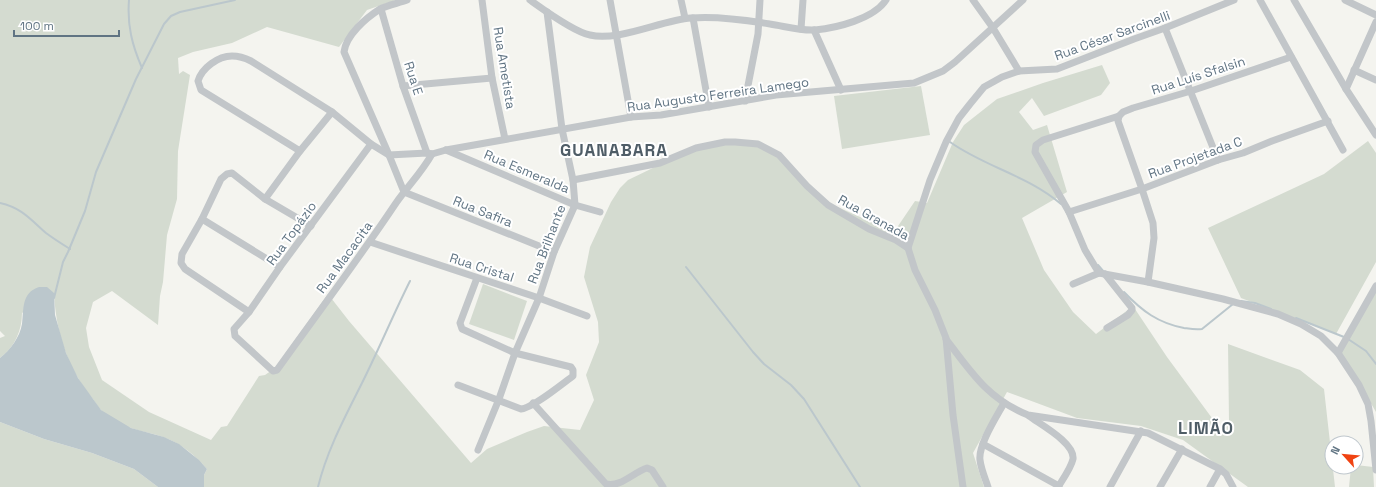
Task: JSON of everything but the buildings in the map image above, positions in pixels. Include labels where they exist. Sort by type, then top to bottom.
[{"type":"street","points":[[404,192],[344,49],[347,40],[357,28],[381,9],[407,0]]},
{"type":"street","name":"Rua Ametista","points":[[482,0],[492,78],[505,139]]},
{"type":"street","points":[[530,0],[547,12],[588,35],[596,36],[616,35],[689,18],[759,22],[814,30],[835,26],[865,17],[879,8],[886,0]]},
{"type":"street","points":[[610,0],[631,117]]},
{"type":"street","points":[[681,0],[689,18],[708,107]]},
{"type":"street","points":[[744,101],[759,22],[760,0]]},
{"type":"street","points":[[801,29],[803,0]]},
{"type":"street","points":[[973,0],[993,28],[1019,71]]},
{"type":"street","name":"Rua Augusto Ferreira Lamego","points":[[389,155],[429,153],[631,117],[661,116],[776,95],[914,83],[943,71],[955,62],[1023,0]]},
{"type":"street","name":"Rua César Sarcinelli","points":[[908,248],[930,180],[946,142],[959,118],[984,87],[1002,77],[1019,71],[1057,69],[1234,0]]},
{"type":"street","points":[[1260,0],[1343,150]]},
{"type":"street","points":[[1294,0],[1346,89],[1376,135]]},
{"type":"street","points":[[1345,0],[1376,15]]},
{"type":"street","name":"Rua E","points":[[381,9],[403,86],[429,153]]},
{"type":"street","name":"Rua Brilhante","points":[[478,450],[515,352],[539,298],[554,252],[575,205],[573,180],[562,130],[547,12]]},
{"type":"street","points":[[1346,89],[1376,22]]},
{"type":"street","points":[[1165,28],[1218,160]]},
{"type":"street","points":[[814,30],[841,90]]},
{"type":"street","points":[[300,151],[201,90],[198,81],[203,72],[212,64],[223,58],[231,56],[243,57],[332,112],[371,144],[389,155]]},
{"type":"street","name":"Rua Luís Sfalsin","points":[[1069,212],[1035,152],[1036,145],[1043,140],[1118,119],[1123,112],[1133,108],[1191,91],[1291,57]]},
{"type":"street","points":[[1354,70],[1376,80]]},
{"type":"street","points":[[403,86],[492,78]]},
{"type":"street","points":[[265,199],[300,151],[332,112]]},
{"type":"street","points":[[1118,119],[1142,189],[1154,231],[1148,282]]},
{"type":"street","name":"Rua Projetada C","points":[[1069,212],[1142,189],[1328,121]]},
{"type":"street","name":"Rua Granada","points":[[573,180],[660,163],[696,148],[726,142],[758,144],[779,155],[828,205],[869,229],[896,240],[908,248],[915,270],[935,310],[946,338],[953,415],[963,487]]},
{"type":"street","name":"Rua Topázio","points":[[235,336],[233,331],[234,329],[249,312],[280,267],[371,144]]},
{"type":"street","name":"Rua Esmeralda","points":[[446,150],[575,205],[600,212]]},
{"type":"street","name":"Rua Macacita","points":[[235,336],[273,371],[277,370],[370,242],[404,192],[425,167],[429,153]]},
{"type":"street","points":[[249,312],[185,269],[181,263],[182,254],[202,219],[221,179],[227,174],[232,174],[265,199],[311,226]]},
{"type":"street","name":"Rua Safira","points":[[404,192],[554,252]]},
{"type":"street","points":[[1069,212],[1086,250],[1102,274],[1132,308],[1131,312],[1107,328]]},
{"type":"street","points":[[202,219],[280,267]]},
{"type":"street","name":"Rua Cristal","points":[[370,242],[539,298],[586,316]]},
{"type":"street","points":[[1074,284],[1102,274],[1148,282],[1224,299],[1278,314],[1301,324],[1321,336],[1338,353],[1359,385],[1368,404],[1375,440],[1376,470]]},
{"type":"street","points":[[458,385],[521,409],[526,409],[533,403],[544,398],[573,376],[573,370],[571,367],[515,352],[462,329],[460,323],[477,278]]},
{"type":"street","points":[[1338,353],[1376,286]]},
{"type":"street","points":[[946,338],[970,372],[985,388],[1004,403],[1028,415],[1067,443],[1073,453],[1071,463],[1058,487],[983,444]]},
{"type":"street","points":[[533,403],[606,484],[610,486],[619,486],[647,468],[652,470],[663,487]]},
{"type":"street","points":[[988,487],[980,461],[980,451],[1004,403]]},
{"type":"street","points":[[1028,415],[1141,431],[1155,435],[1220,469],[1226,474],[1232,487]]},
{"type":"street","points":[[1110,487],[1141,431]]},
{"type":"street","points":[[1160,487],[1182,449]]},
{"type":"street","points":[[1210,487],[1220,469]]},
{"type":"shaded area","points":[[0,0],[396,0],[367,10],[339,47],[267,27],[232,43],[193,52],[178,58],[179,74],[183,71],[190,75],[178,151],[177,199],[167,235],[158,325],[112,291],[93,302],[86,328],[89,347],[102,380],[149,412],[211,440],[221,427],[227,426],[259,376],[265,375],[275,368],[328,294],[349,321],[471,463],[487,449],[544,426],[580,430],[594,400],[586,375],[599,342],[598,322],[584,277],[590,247],[611,202],[620,188],[628,180],[688,151],[725,142],[751,140],[782,157],[824,201],[894,232],[915,201],[927,203],[953,142],[964,125],[997,99],[1102,65],[1110,83],[1101,95],[1044,116],[1032,98],[1019,112],[1033,130],[1047,125],[1067,192],[1022,218],[1044,270],[1073,312],[1096,334],[1133,306],[1167,357],[1223,433],[1229,421],[1228,344],[1300,370],[1324,389],[1329,435],[1324,435],[1324,475],[1334,475],[1335,487],[1248,487],[1183,440],[1141,426],[1077,418],[1007,392],[973,453],[984,487],[204,487],[204,475],[207,469],[187,450],[163,437],[123,425],[108,416],[99,408],[76,375],[64,349],[57,322],[54,293],[22,313],[21,326],[17,338],[10,349],[0,358],[0,338],[5,336],[0,331]]},
{"type":"shaded area","points":[[921,86],[930,135],[842,149],[834,96]]},
{"type":"shaded area","points":[[1368,141],[1376,153],[1376,262],[1336,334],[1241,298],[1208,228],[1324,174]]},
{"type":"shaded area","points":[[483,284],[527,301],[514,340],[469,324]]},
{"type":"shaded area","points":[[39,287],[47,287],[54,293],[55,315],[66,353],[78,378],[101,410],[131,428],[164,437],[179,444],[199,460],[207,469],[204,475],[204,487],[158,487],[134,469],[92,453],[44,439],[0,422],[0,358],[11,347],[19,334],[26,297],[29,293]]},
{"type":"shaded area","points":[[1376,288],[1376,412],[1341,352]]},
{"type":"shaded area","points":[[0,422],[44,439],[92,453],[134,469],[158,487],[0,487]]},
{"type":"shaded area","points":[[1364,466],[1373,467],[1374,487],[1349,487],[1350,475],[1364,475]]},
{"type":"waterway","points":[[129,0],[131,35],[135,51],[142,68]]},
{"type":"waterway","points":[[54,298],[63,262],[85,211],[96,172],[136,79],[164,24],[171,16],[180,12],[235,0]]},
{"type":"waterway","points":[[950,142],[964,151],[1035,186],[1061,204]]},
{"type":"waterway","points":[[0,203],[20,211],[46,233],[70,249]]},
{"type":"waterway","points":[[1098,265],[1104,272]]},
{"type":"waterway","points":[[686,267],[753,352],[764,364],[791,385],[804,399],[860,487]]},
{"type":"waterway","points":[[318,487],[326,460],[337,434],[410,281]]},
{"type":"waterway","points":[[1124,292],[1137,305],[1158,319],[1175,326],[1191,329],[1202,329],[1233,304]]},
{"type":"waterway","points":[[1241,301],[1255,303],[1271,309]]},
{"type":"waterway","points":[[1296,318],[1344,337]]},
{"type":"waterway","points":[[1348,339],[1366,351],[1376,364]]},
{"type":"district","name":"GUANABARA","points":[[614,150]]},
{"type":"district","name":"LIMÃO","points":[[1206,428]]}]
